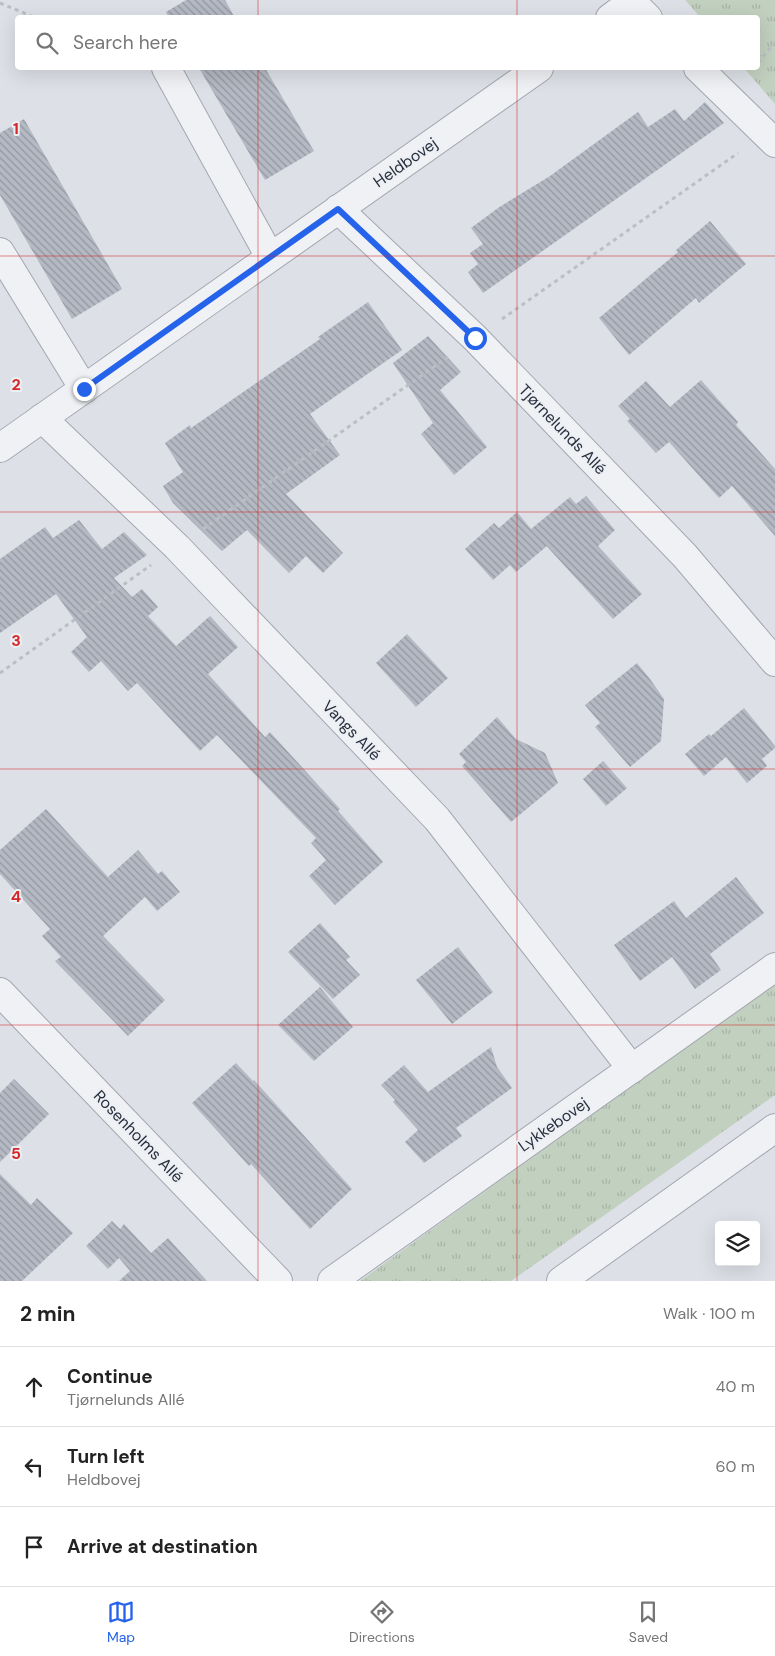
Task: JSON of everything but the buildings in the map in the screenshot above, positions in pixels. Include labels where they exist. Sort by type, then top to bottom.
[{"type":"street","points":[[621,15],[640,10]]},
{"type":"street","points":[[167,70],[270,257]]},
{"type":"street","name":"Heldbovej","points":[[0,448],[536,70]]},
{"type":"street","points":[[700,70],[770,138]]},
{"type":"street","name":"Tjørnelunds Allé","points":[[338,209],[475,338],[685,556],[775,662]]},
{"type":"street","points":[[0,252],[84,389]]},
{"type":"street","name":"Vangs Allé","points":[[42,418],[177,547],[437,819],[632,1069]]},
{"type":"street","name":"Lykkebovej","points":[[332,1281],[775,968]]},
{"type":"street","name":"Rosenholms Allé","points":[[0,992],[278,1281]]},
{"type":"street","points":[[561,1281],[775,1128]]},
{"type":"path","points":[[0,3],[29,15]]},
{"type":"path","points":[[760,61],[775,42]]},
{"type":"path","points":[[0,673],[475,338],[770,138]]},
{"type":"green space","points":[[685,0],[775,0],[775,104],[746,70],[760,70],[760,15],[698,15]]},
{"type":"green space","points":[[775,983],[775,1095],[511,1281],[360,1281]]},
{"type":"route","points":[[84,389],[338,209],[475,338]]}]
